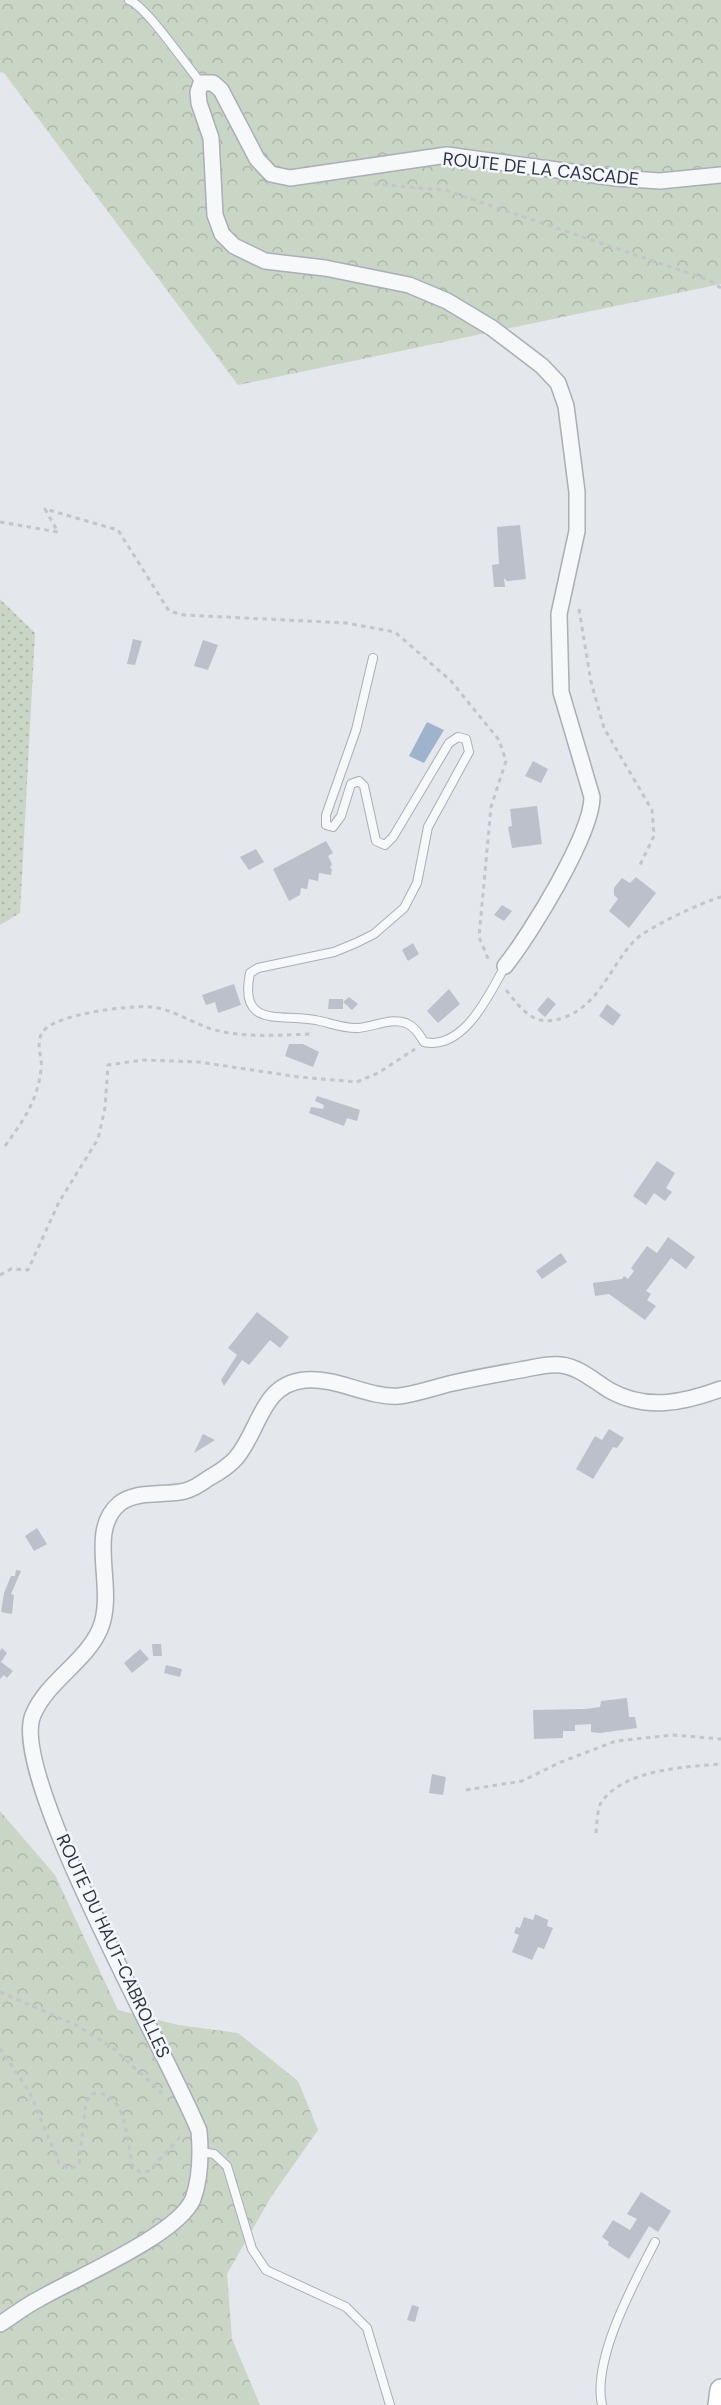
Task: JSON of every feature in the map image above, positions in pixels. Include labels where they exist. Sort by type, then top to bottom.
[{"type":"street","name":"ROUTE DE LA CASCADE","points":[[201,83],[213,83],[221,90],[257,159],[271,174],[290,178],[447,155],[627,179],[660,181],[721,175]]},
{"type":"street","points":[[201,83],[198,92],[199,103],[211,138],[215,215],[222,234],[234,246],[265,261],[325,268],[410,285],[447,301],[492,328],[542,366],[558,384],[566,406],[576,481],[577,531],[559,614],[558,649],[561,692],[592,797],[592,812],[581,840],[521,946],[501,972]]},
{"type":"street","name":"ROUTE DU HAUT-CABROLLES","points":[[0,2324],[38,2299],[125,2254],[170,2224],[192,2202],[199,2175],[201,2152],[199,2131],[81,1887],[47,1801],[28,1733],[33,1714],[100,1629],[107,1594],[102,1543],[104,1524],[119,1504],[138,1495],[188,1490],[213,1476],[236,1459],[261,1410],[275,1392],[290,1383],[308,1380],[386,1397],[540,1366],[561,1365],[580,1372],[612,1392],[644,1403],[670,1404],[721,1389]]},
{"type":"street","points":[[719,2405],[721,2390]]},
{"type":"lane","name":"ROUTE DE LA CASCADE","points":[[129,0],[140,4],[201,83]]},
{"type":"lane","points":[[373,658],[356,730],[326,815],[326,825],[333,827],[341,816],[351,784],[359,781],[364,786],[376,841],[385,845],[393,837],[449,743],[458,737],[466,739],[469,752],[428,827],[417,884],[404,908],[374,934],[356,944],[334,952],[258,968],[250,973],[247,999],[252,1008],[266,1015],[320,1021],[335,1027],[358,1028],[381,1023],[405,1022],[417,1029],[424,1042],[432,1044],[446,1040],[472,1020],[486,1003],[501,972]]},
{"type":"lane","points":[[201,2152],[214,2154],[227,2166],[252,2249],[266,2270],[346,2307],[367,2328],[390,2405]]},
{"type":"lane","points":[[602,2405],[602,2364],[633,2284],[655,2242]]},
{"type":"path","points":[[372,184],[404,184],[445,190],[709,280],[721,288]]},
{"type":"path","points":[[0,522],[58,532],[45,509],[118,530],[169,611],[184,615],[346,623],[395,632],[451,681],[499,740],[506,760],[491,807],[479,937],[528,1015],[542,1022],[553,1022],[576,1013],[592,999],[637,938],[721,897]]},
{"type":"path","points":[[579,598],[579,619],[591,682],[604,728],[652,810],[654,836],[640,865]]},
{"type":"path","points":[[5,1146],[28,1113],[37,1092],[42,1066],[38,1044],[42,1031],[54,1024],[83,1014],[119,1008],[152,1007],[178,1014],[214,1030],[252,1035],[316,1034],[335,1027]]},
{"type":"path","points":[[0,1275],[11,1269],[28,1270],[59,1202],[98,1139],[105,1108],[108,1065],[143,1060],[199,1062],[299,1077],[357,1082],[378,1072],[424,1042]]},
{"type":"path","points":[[466,1790],[522,1781],[561,1762],[616,1741],[673,1735],[721,1739]]},
{"type":"path","points":[[596,1833],[601,1802],[624,1782],[676,1768],[721,1764]]},
{"type":"path","points":[[0,1992],[76,2025],[113,2048],[168,2099]]},
{"type":"path","points":[[0,2048],[30,2093],[59,2163],[70,2169],[79,2164],[86,2102],[91,2094],[98,2092],[111,2098],[121,2109],[132,2165],[140,2172],[149,2171],[177,2137],[187,2132],[199,2131]]},
{"type":"green space","points":[[0,0],[721,0],[721,284],[238,385],[4,73],[0,72]]},
{"type":"green space","points":[[0,599],[35,633],[20,913],[0,925]]},
{"type":"green space","points":[[0,1811],[55,1875],[118,2010],[178,2025],[238,2033],[298,2081],[318,2130],[271,2197],[227,2274],[232,2339],[260,2405],[0,2405]]},
{"type":"water","points":[[427,722],[444,730],[424,763],[409,756]]},
{"type":"building","points":[[520,525],[526,579],[507,581],[504,578],[505,587],[494,587],[492,565],[499,564],[497,527]]},
{"type":"building","points":[[133,639],[142,641],[135,665],[127,664]]},
{"type":"building","points":[[203,640],[218,645],[208,670],[194,666]]},
{"type":"building","points":[[533,761],[548,769],[541,783],[525,776]]},
{"type":"building","points":[[537,806],[542,844],[512,848],[508,827],[512,826],[510,809]]},
{"type":"building","points":[[326,841],[333,853],[328,856],[332,864],[331,875],[319,873],[318,881],[309,879],[307,889],[301,888],[300,895],[289,901],[273,869]]},
{"type":"building","points":[[256,849],[264,862],[249,870],[240,857]]},
{"type":"building","points":[[636,877],[656,893],[629,928],[609,911],[618,899],[614,895],[614,888],[622,878],[630,883]]},
{"type":"building","points":[[502,905],[512,911],[504,921],[494,915]]},
{"type":"building","points":[[413,943],[419,954],[408,961],[402,950]]},
{"type":"building","points":[[234,984],[241,1005],[218,1013],[215,1002],[206,1005],[202,995]]},
{"type":"building","points":[[449,989],[460,1004],[438,1023],[427,1011]]},
{"type":"building","points":[[349,997],[358,1004],[352,1010],[343,1002]]},
{"type":"building","points":[[548,997],[556,1004],[545,1017],[537,1010]]},
{"type":"building","points":[[329,999],[343,999],[343,1009],[328,1009]]},
{"type":"building","points":[[607,1004],[621,1015],[613,1026],[599,1016]]},
{"type":"building","points":[[289,1044],[303,1044],[319,1052],[313,1067],[285,1056]]},
{"type":"building","points":[[317,1096],[360,1110],[357,1121],[347,1118],[344,1126],[309,1113],[311,1107],[323,1109],[324,1105],[315,1101]]},
{"type":"building","points":[[657,1161],[675,1173],[666,1188],[672,1192],[665,1201],[654,1193],[646,1205],[633,1196]]},
{"type":"building","points":[[668,1237],[695,1257],[686,1269],[671,1258],[646,1291],[651,1294],[647,1300],[656,1306],[645,1320],[609,1294],[595,1296],[593,1283],[622,1279],[624,1276],[628,1279],[634,1271],[631,1268],[647,1246],[657,1253]]},
{"type":"building","points":[[561,1253],[567,1262],[542,1279],[536,1271]]},
{"type":"building","points":[[257,1312],[289,1337],[280,1348],[270,1340],[249,1365],[242,1360],[224,1386],[221,1380],[237,1355],[228,1348]]},
{"type":"building","points":[[609,1429],[624,1438],[617,1448],[613,1447],[593,1479],[576,1469],[595,1436],[602,1440]]},
{"type":"building","points":[[203,1434],[215,1440],[194,1453]]},
{"type":"building","points":[[37,1528],[47,1544],[34,1551],[25,1536]]},
{"type":"building","points":[[16,1570],[21,1571],[11,1594],[14,1595],[12,1614],[1,1612],[4,1593],[11,1576],[15,1576]]},
{"type":"building","points":[[152,1644],[161,1644],[162,1656],[153,1656]]},
{"type":"building","points":[[2,1648],[7,1653],[1,1662],[13,1671],[7,1678],[4,1675],[0,1679],[0,1651]]},
{"type":"building","points":[[140,1649],[149,1659],[132,1673],[124,1663]]},
{"type":"building","points":[[166,1665],[182,1669],[180,1677],[164,1673]]},
{"type":"building","points":[[627,1698],[629,1717],[635,1717],[637,1728],[600,1733],[591,1732],[591,1724],[575,1725],[575,1731],[563,1731],[563,1738],[534,1739],[533,1710],[586,1709],[600,1707],[601,1701]]},
{"type":"building","points":[[432,1774],[446,1777],[443,1795],[429,1793]]},
{"type":"building","points":[[535,1914],[548,1920],[547,1926],[553,1928],[544,1949],[538,1947],[532,1960],[512,1952],[519,1935],[514,1933],[516,1927],[520,1928],[524,1917],[533,1920]]},
{"type":"building","points":[[641,2192],[671,2211],[658,2232],[649,2226],[629,2259],[608,2245],[609,2242],[602,2237],[613,2220],[630,2230],[637,2219],[627,2214]]},
{"type":"building","points":[[412,2305],[419,2307],[415,2322],[407,2320]]}]
